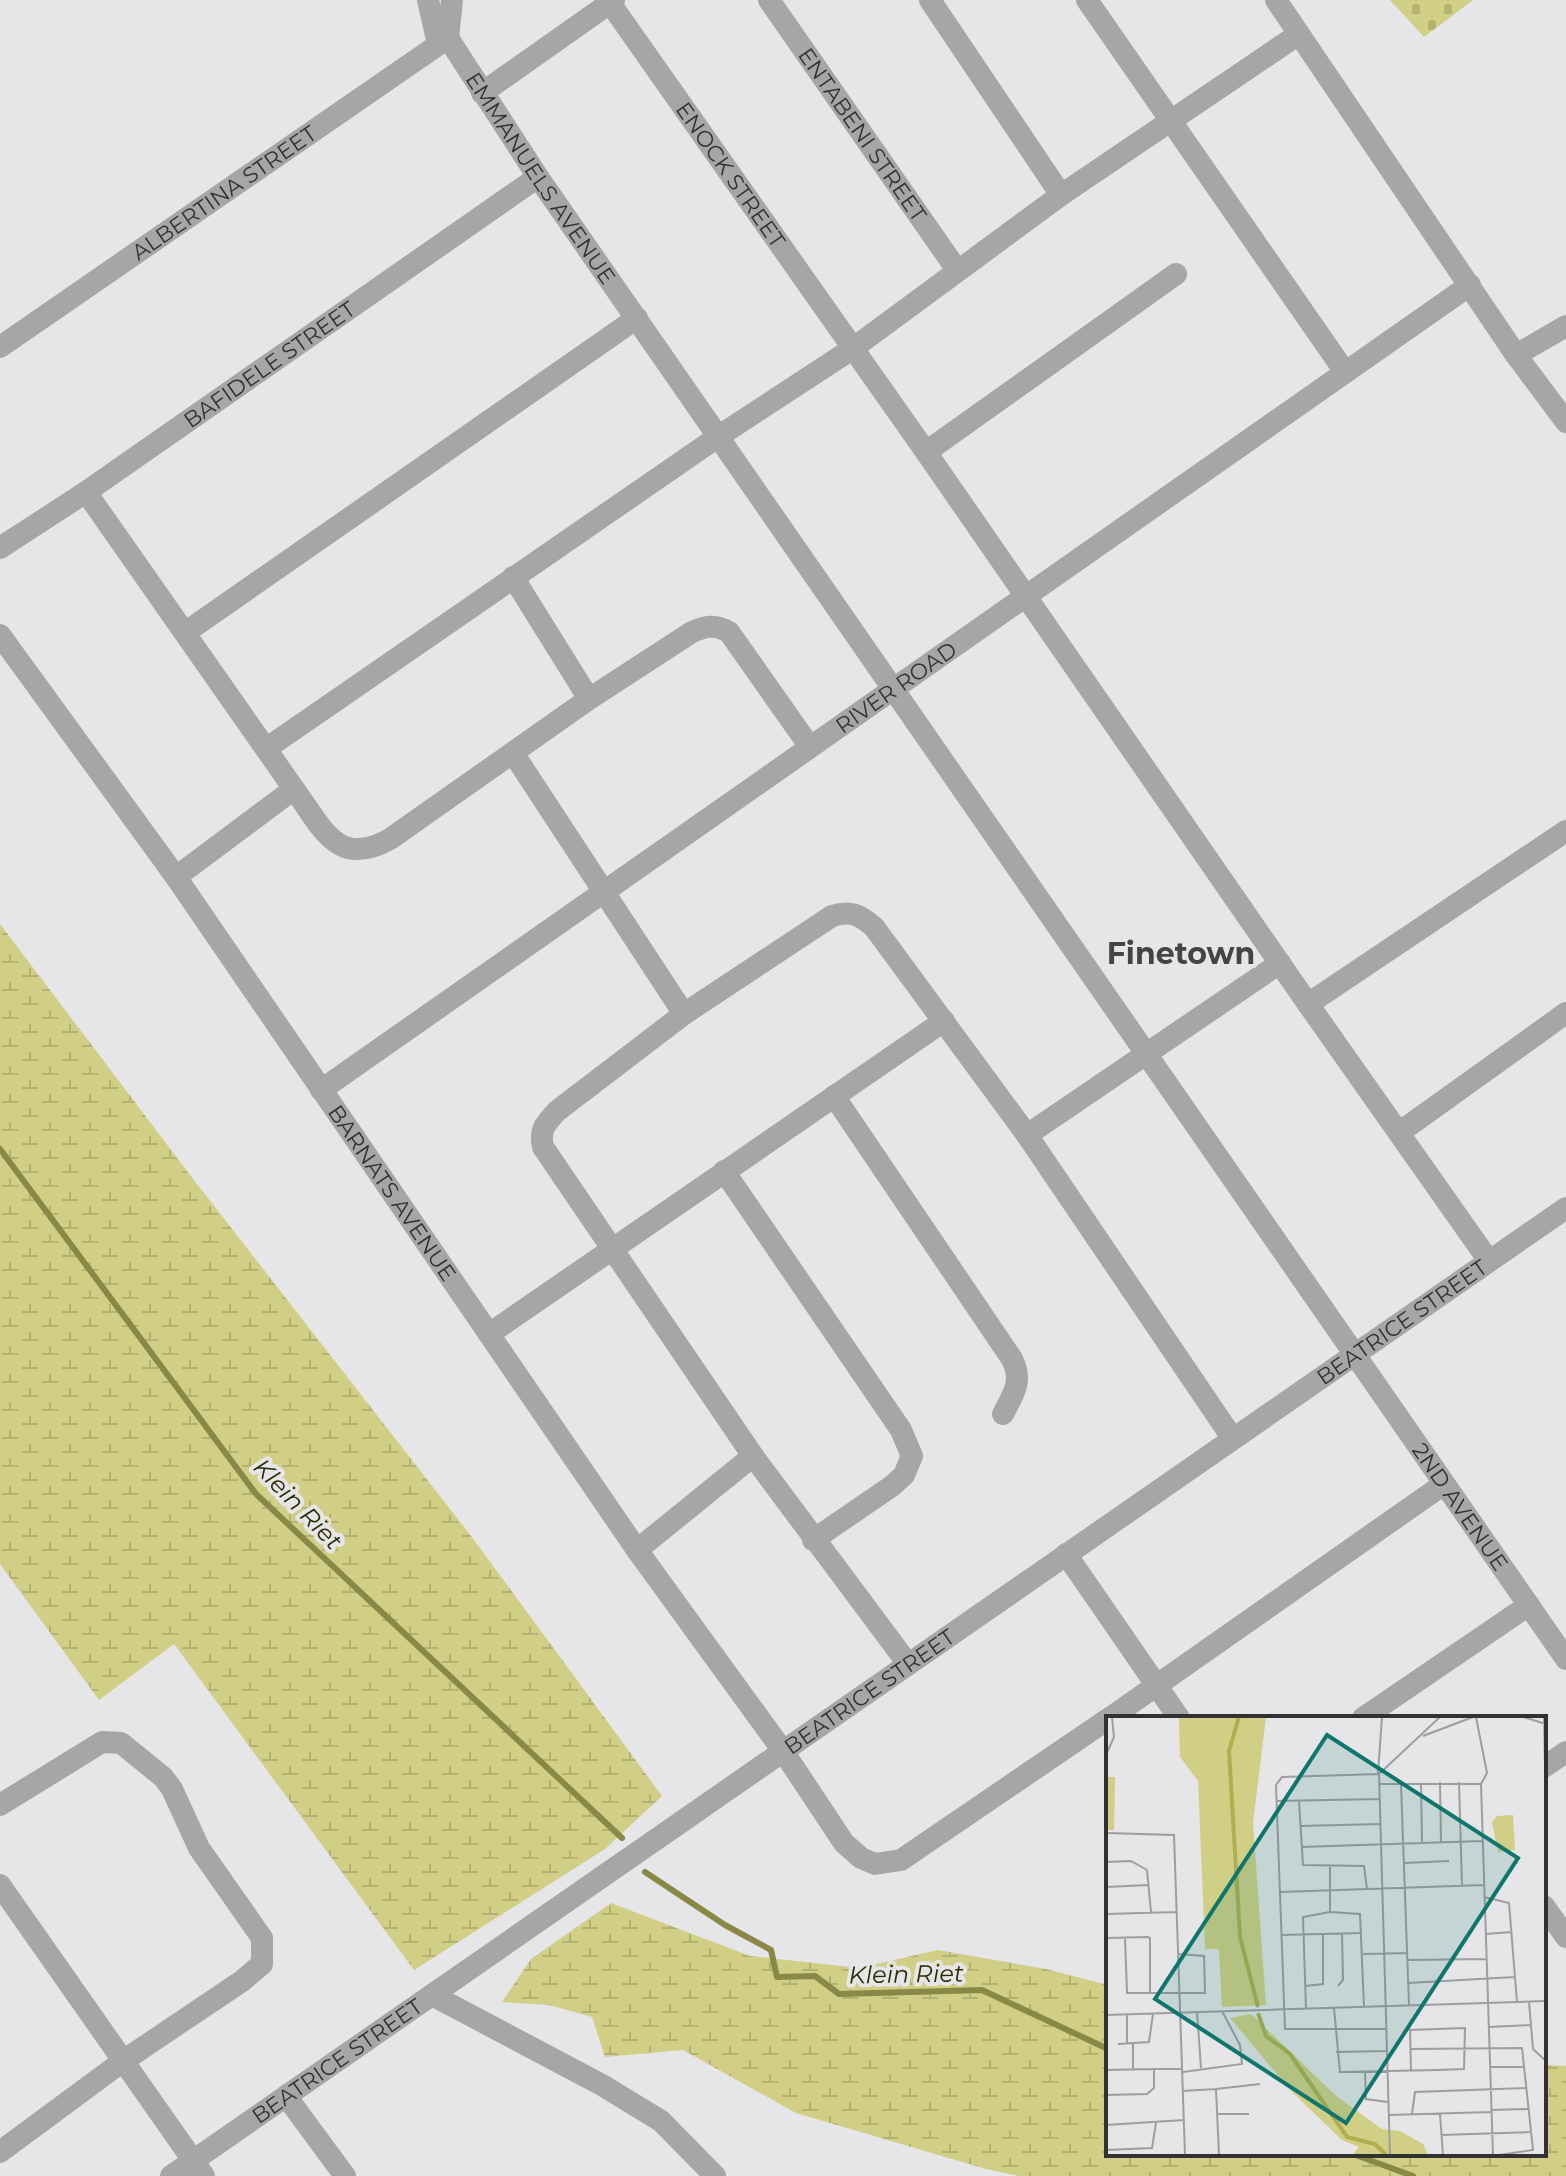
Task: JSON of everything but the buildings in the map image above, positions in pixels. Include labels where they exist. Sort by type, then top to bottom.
[{"type":"street","name":"EMMANUELS AVENUE","points":[[428,0],[443,41],[893,689]]},
{"type":"street","points":[[443,41],[452,0]]},
{"type":"street","name":"ENTABENI STREET","points":[[769,0],[957,270]]},
{"type":"street","points":[[930,0],[1061,195]]},
{"type":"street","points":[[1087,0],[1345,372]]},
{"type":"street","points":[[1276,0],[1516,355],[1566,422]]},
{"type":"street","points":[[482,93],[612,2]]},
{"type":"street","name":"ENOCK STREET","points":[[612,2],[1489,1261]]},
{"type":"street","points":[[267,748],[719,436],[852,349],[1061,195],[1299,34]]},
{"type":"street","name":"ALBERTINA STREET","points":[[0,347],[443,41]]},
{"type":"street","name":"BAFIDELE STREET","points":[[0,548],[86,492],[538,177]]},
{"type":"street","points":[[926,452],[1176,274]]},
{"type":"street","name":"RIVER ROAD","points":[[321,1090],[1470,285]]},
{"type":"street","points":[[186,632],[637,318]]},
{"type":"street","points":[[1516,355],[1566,326]]},
{"type":"street","points":[[86,492],[294,789],[338,845],[361,851],[390,839],[589,699],[692,632],[714,626],[729,632],[810,747]]},
{"type":"street","points":[[513,577],[589,699]]},
{"type":"street","name":"BARNATS AVENUE","points":[[0,635],[176,877],[637,1550],[783,1751],[844,1843],[861,1858],[875,1864],[901,1860],[1106,1721]]},
{"type":"street","name":"2ND AVENUE","points":[[893,689],[1566,1659]]},
{"type":"street","points":[[513,753],[684,1014]]},
{"type":"street","points":[[176,877],[294,789]]},
{"type":"street","points":[[1308,1004],[1566,831]]},
{"type":"street","points":[[908,1664],[753,1456],[543,1147],[540,1134],[544,1124],[573,1097],[684,1014],[820,922],[852,912],[862,917],[874,927],[1027,1135],[1233,1439]]},
{"type":"street","points":[[1027,1135],[1280,963]]},
{"type":"street","points":[[1400,1132],[1566,1013]]},
{"type":"street","points":[[489,1334],[944,1021]]},
{"type":"street","points":[[834,1096],[1012,1359],[1019,1381],[1003,1414]]},
{"type":"street","points":[[724,1171],[901,1430],[912,1456],[904,1475],[892,1486],[813,1540]]},
{"type":"street","name":"BEATRICE STREET","points":[[171,2176],[199,2168],[286,2096],[1566,1208]]},
{"type":"street","points":[[637,1550],[753,1456]]},
{"type":"street","name":"BARNATS AVENUE","points":[[1113,1716],[1444,1484]]},
{"type":"street","points":[[1066,1554],[1178,1716]]},
{"type":"street","points":[[1366,1716],[1529,1605]]},
{"type":"street","points":[[0,1805],[102,1742],[121,1743],[163,1777],[172,1789],[199,1848],[262,1938],[262,1964],[242,1981],[123,2061],[0,2152]]},
{"type":"street","points":[[1546,1766],[1566,1752]]},
{"type":"street","points":[[0,1885],[199,2168]]},
{"type":"street","points":[[1546,1909],[1566,1937]]},
{"type":"street","points":[[432,1995],[602,2085],[661,2121],[715,2176]]},
{"type":"street","points":[[286,2096],[345,2176]]},
{"type":"green space","points":[[1390,0],[1473,0],[1424,37]]},
{"type":"green space","points":[[0,924],[190,1175],[471,1536],[662,1796],[605,1849],[414,1970],[174,1644],[99,1700],[0,1564]]},
{"type":"green space","points":[[611,1903],[750,1956],[859,1968],[938,1950],[1046,1969],[1106,1984],[1106,2156],[1546,2156],[1546,2065],[1566,2066],[1566,2176],[1019,2176],[796,2113],[683,2050],[605,2057],[592,2017],[549,2005],[502,2002],[531,1959]]},
{"type":"waterway","name":"Klein Riet","points":[[0,1149],[256,1494],[622,1838]]},
{"type":"waterway","name":"Klein Riet","points":[[645,1872],[725,1925],[771,1950],[777,1977],[815,1976],[839,1994],[982,1990],[1106,2048]]},
{"type":"waterway","name":"Klein Riet","points":[[1358,2156],[1413,2176]]},
{"type":"district","name":"Finetown","points":[[1181,953]]}]
